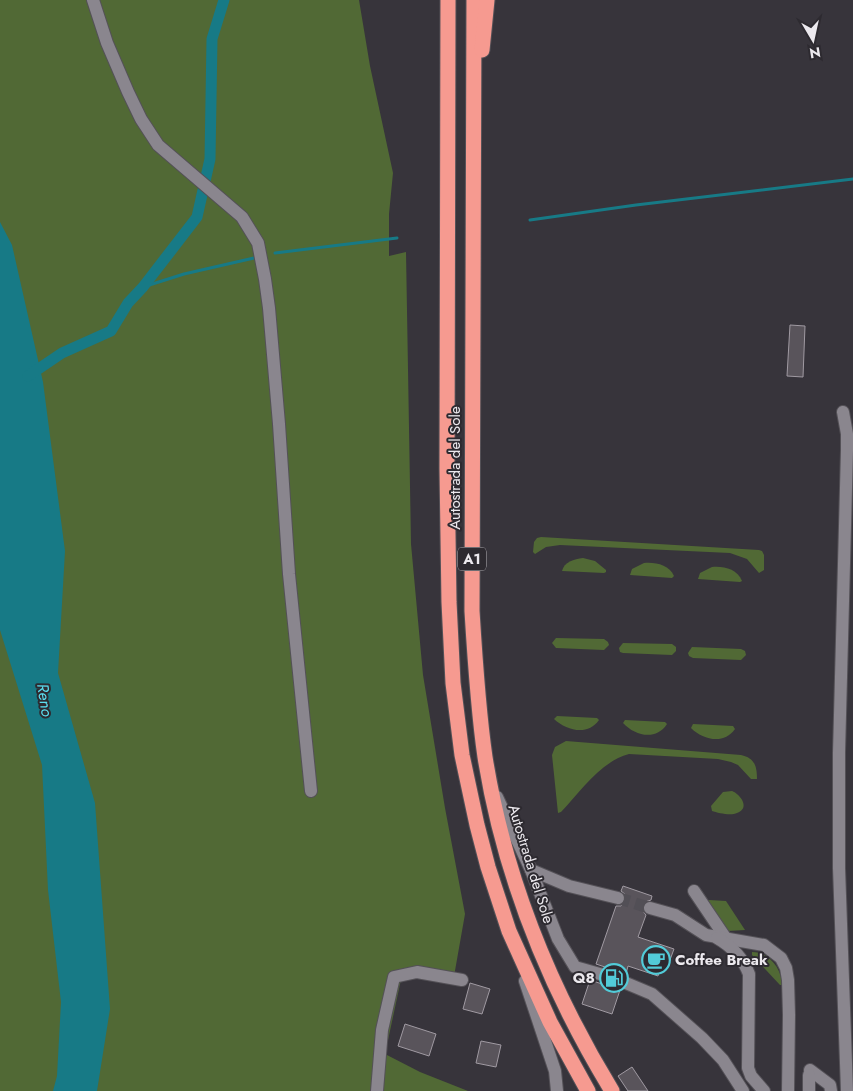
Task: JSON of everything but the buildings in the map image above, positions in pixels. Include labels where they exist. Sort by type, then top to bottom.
[{"type":"highway","points":[[438,0],[439,41],[447,73]]},
{"type":"highway","name":"Autostrada del Sole","points":[[448,0],[448,602],[453,682],[462,755],[477,825],[509,931],[550,1022],[588,1091]]},
{"type":"highway","name":"Autostrada del Sole","points":[[474,0],[472,610],[476,681],[490,784],[505,847],[526,914],[571,1020],[612,1091]]},
{"type":"highway","points":[[474,106],[487,0]]},
{"type":"lane","points":[[93,0],[107,43],[141,119],[158,145],[242,217],[258,243],[266,279],[279,424],[289,574],[311,791]]},
{"type":"lane","points":[[843,412],[847,434],[847,450],[838,753],[839,849],[847,1091]]},
{"type":"lane","points":[[490,784],[531,870],[558,939],[575,967],[614,978],[652,994],[702,1038],[722,1060],[743,1091]]},
{"type":"lane","points":[[531,870],[569,886],[618,898]]},
{"type":"lane","points":[[694,891],[725,937]]},
{"type":"lane","points":[[650,908],[675,915],[706,935],[725,937],[764,946],[781,958],[786,968],[788,980],[788,1091]]},
{"type":"lane","points":[[509,931],[555,1071],[557,1091]]},
{"type":"lane","points":[[711,936],[736,952],[747,967],[749,974],[748,1068],[751,1076],[764,1091]]},
{"type":"lane","points":[[377,1091],[382,1030],[394,977],[417,972],[462,980]]},
{"type":"lane","points":[[809,1091],[810,1072],[830,1084],[831,1091]]},
{"type":"green space","points":[[0,0],[359,0],[370,66],[393,173],[389,214],[389,256],[406,252],[411,544],[423,675],[465,914],[453,982],[402,975],[385,1054],[420,1072],[468,1091],[0,1091]]},
{"type":"green space","points":[[537,538],[759,550],[764,555],[764,570],[759,573],[747,559],[730,553],[560,545],[546,547],[535,554],[533,552],[534,542]]},
{"type":"green space","points":[[583,558],[595,561],[606,572],[562,571],[565,565],[576,559]]},
{"type":"green space","points":[[644,563],[662,565],[669,569],[674,576],[672,578],[630,575],[632,569]]},
{"type":"green space","points":[[712,567],[730,569],[742,581],[698,579],[700,573]]},
{"type":"green space","points":[[556,638],[604,639],[609,645],[604,650],[556,648],[552,643]]},
{"type":"green space","points":[[623,643],[672,644],[676,647],[676,651],[672,655],[623,653],[620,652],[619,648]]},
{"type":"green space","points":[[692,647],[741,649],[745,651],[746,655],[741,660],[693,658],[688,653]]},
{"type":"green space","points":[[557,716],[597,718],[599,720],[589,728],[577,730],[559,723],[554,719]]},
{"type":"green space","points":[[625,720],[665,722],[667,724],[657,733],[645,735],[633,731],[623,723]]},
{"type":"green space","points":[[693,724],[733,726],[735,729],[725,737],[713,739],[696,732],[691,728]]},
{"type":"green space","points":[[566,741],[741,755],[749,758],[754,763],[757,779],[751,779],[738,765],[718,759],[629,754],[609,763],[600,770],[558,813],[552,755],[555,747]]},
{"type":"green space","points":[[732,791],[743,801],[744,805],[741,811],[731,814],[712,811],[711,806],[723,792]]},
{"type":"green space","points":[[709,900],[726,901],[745,930],[728,931]]},
{"type":"green space","points":[[752,952],[764,955],[773,962],[780,973],[782,985],[752,955]]},
{"type":"water","name":"Reno","points":[[0,222],[12,245],[43,382],[65,551],[58,673],[95,803],[110,1009],[97,1091],[53,1091],[57,1076],[61,1002],[48,890],[42,765],[0,630]]},
{"type":"waterway","points":[[28,376],[62,353],[111,331],[128,303],[143,287],[197,217],[210,159],[212,39],[224,0]]},
{"type":"waterway","points":[[530,220],[636,205],[853,179]]},
{"type":"waterway","points":[[275,253],[397,238]]},
{"type":"waterway","points":[[143,287],[184,274],[254,258]]},
{"type":"tunnel","points":[[618,898],[650,908]]},
{"type":"place","name":"Coffee Break","points":[[656,960]]},
{"type":"place","name":"Q8","points":[[614,978]]}]
